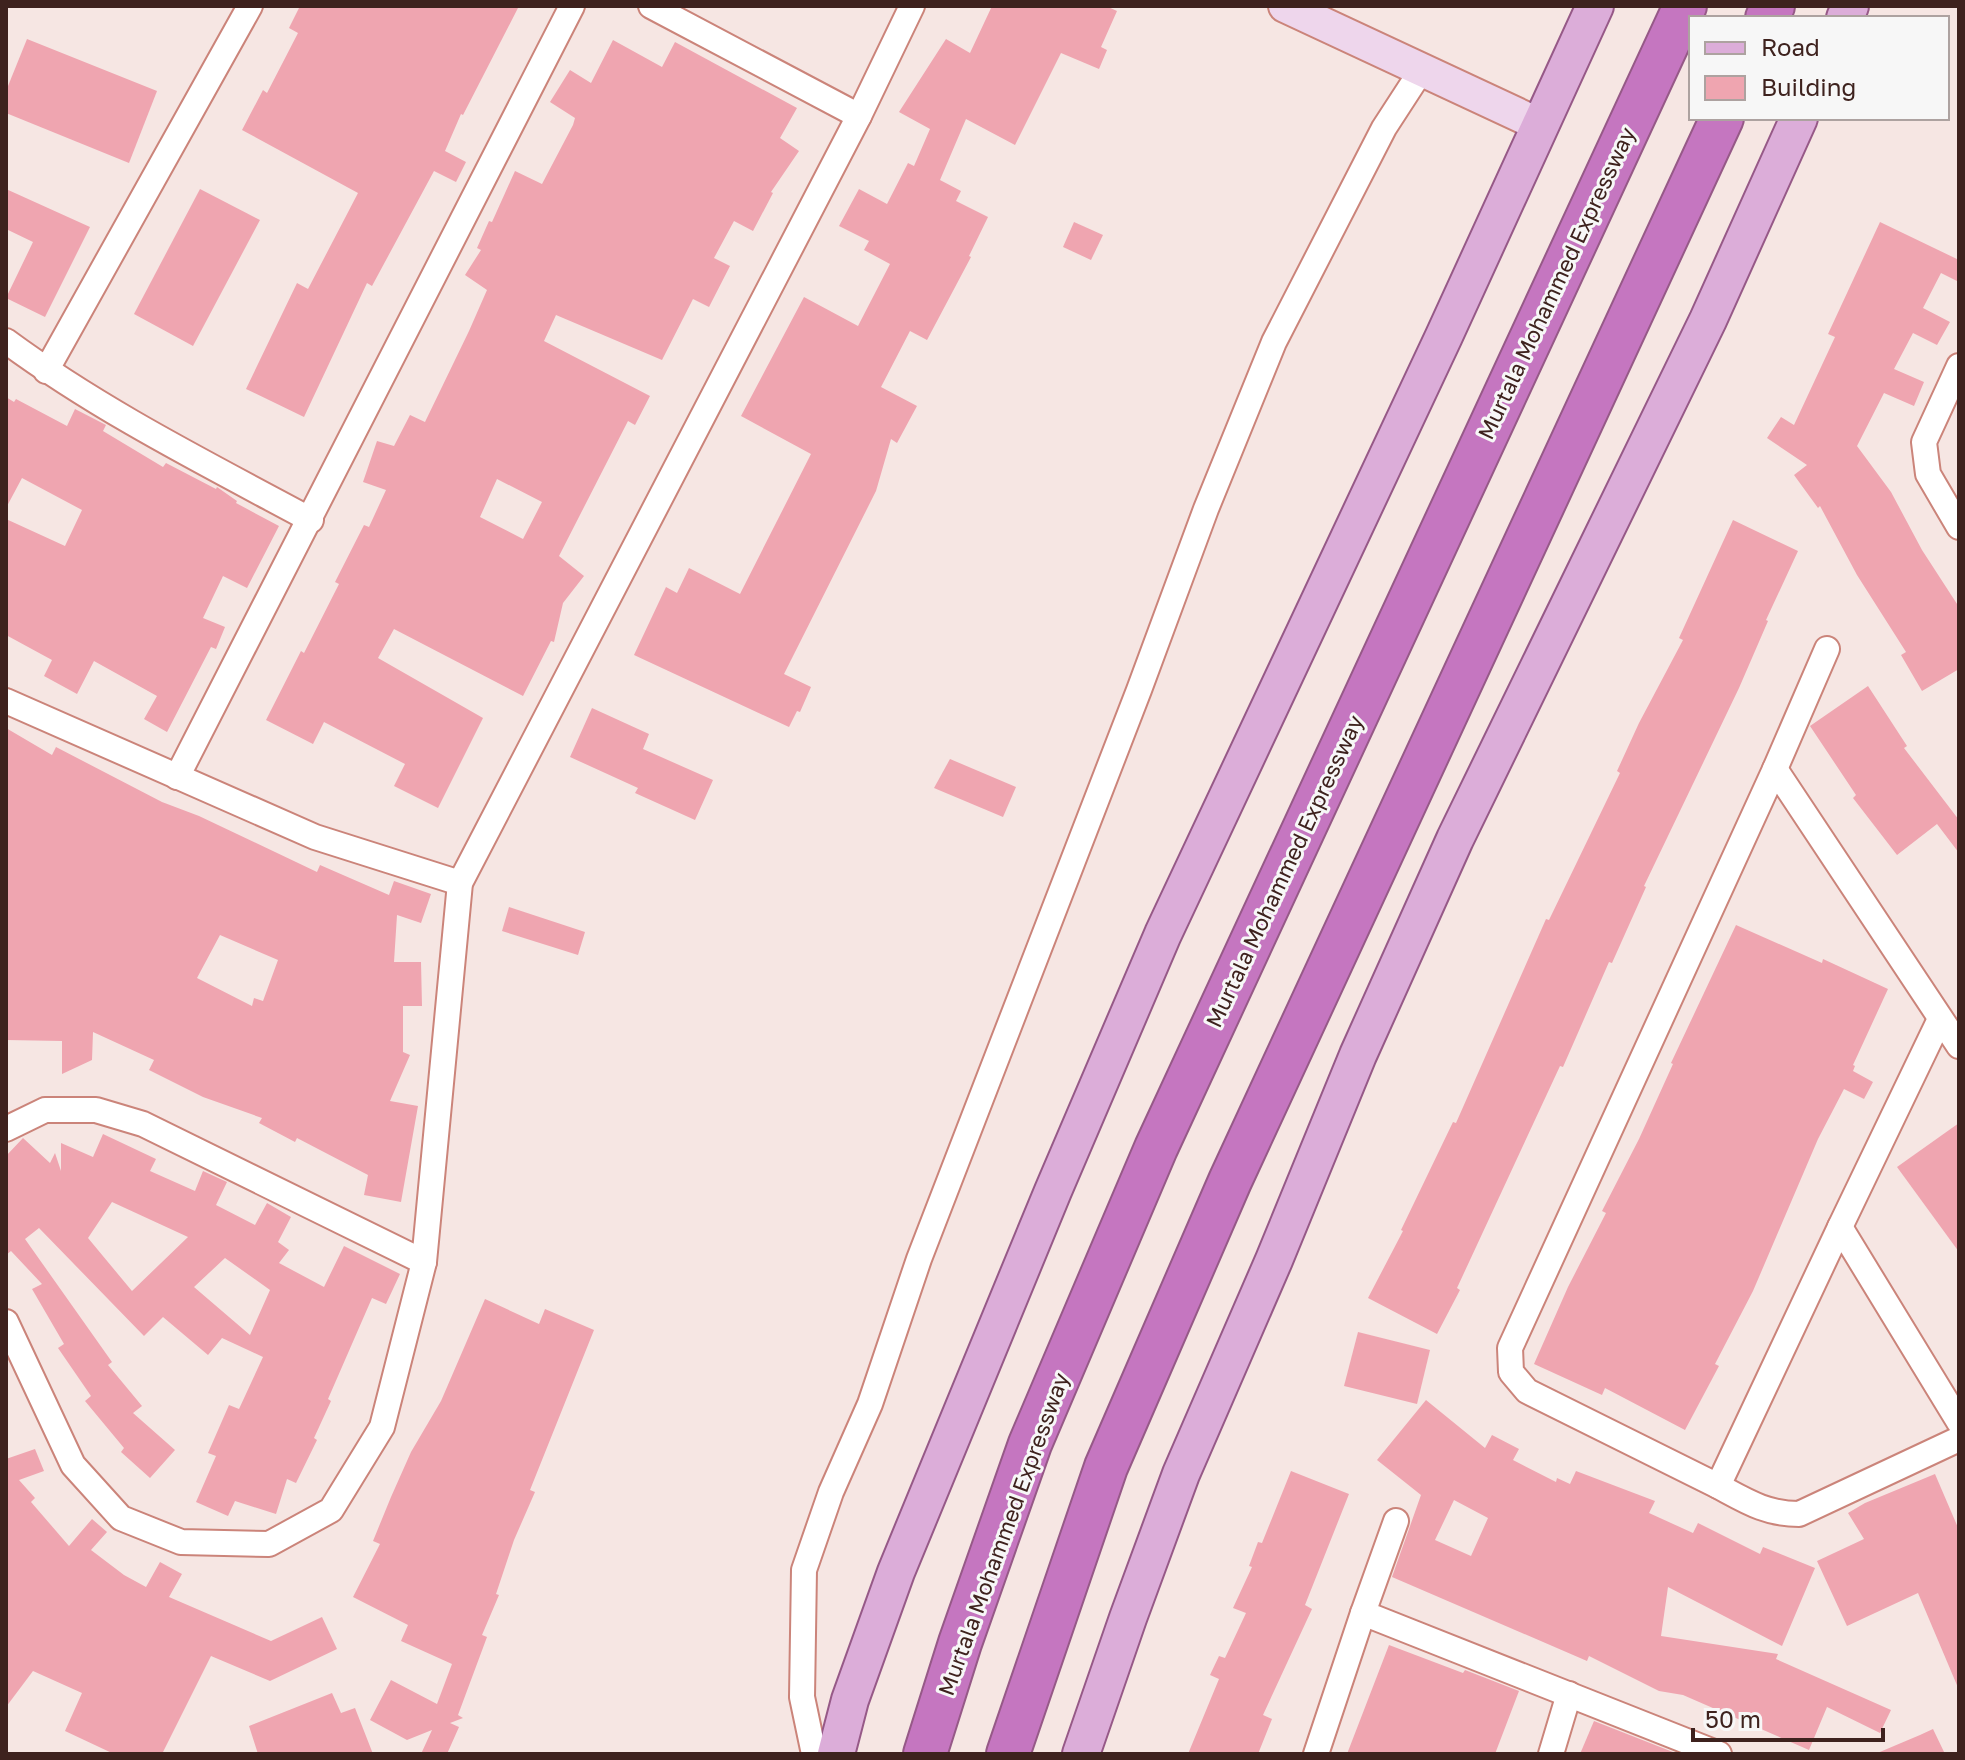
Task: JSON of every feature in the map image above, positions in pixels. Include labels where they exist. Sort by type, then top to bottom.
[{"type":"highway","name":"Murtala Mohammed Expressway","points":[[925,1754],[960,1643],[1030,1444],[1156,1148],[1685,6]]},
{"type":"highway","points":[[1008,1754],[1106,1467],[1224,1196],[1721,120]]},
{"type":"main road","points":[[836,1754],[850,1700],[901,1558],[1163,934],[1595,6]]},
{"type":"main road","points":[[1081,1754],[1181,1474],[1358,1055],[1455,839],[1708,320],[1798,120]]},
{"type":"street","points":[[46,371],[250,6]]},
{"type":"street","points":[[177,777],[572,6]]},
{"type":"street","points":[[651,6],[859,116]]},
{"type":"street","points":[[6,1322],[73,1465],[121,1518],[181,1542],[269,1544],[331,1510],[382,1427],[424,1262],[460,883],[859,116],[912,6]]},
{"type":"street","points":[[1285,6],[1540,125]]},
{"type":"street","points":[[814,1754],[802,1697],[804,1570],[831,1492],[870,1404],[919,1259],[1206,509],[1274,342],[1384,128],[1421,71]]},
{"type":"street","points":[[6,341],[46,371],[150,434],[311,520]]},
{"type":"street","points":[[1956,380],[1924,442],[1924,458],[1928,474],[1959,527]]},
{"type":"street","points":[[1827,649],[1510,1348],[1511,1372],[1527,1391],[1754,1505],[1778,1514],[1799,1514],[1959,1439]]},
{"type":"street","points":[[6,701],[315,837],[460,883]]},
{"type":"street","points":[[1775,769],[1959,1046]]},
{"type":"street","points":[[1718,1486],[1940,1019]]},
{"type":"street","points":[[6,1129],[45,1110],[96,1110],[143,1124],[424,1262]]},
{"type":"street","points":[[1840,1227],[1959,1422]]},
{"type":"street","points":[[1316,1754],[1396,1521]]},
{"type":"street","points":[[1363,1613],[1719,1754]]},
{"type":"street","points":[[1551,1754],[1569,1694]]},
{"type":"building","points":[[300,6],[519,6],[461,114],[445,151],[466,162],[456,182],[434,171],[372,286],[367,283],[304,417],[246,389],[297,283],[308,289],[358,193],[242,130],[263,90],[267,93],[298,33],[289,28]]},
{"type":"building","points":[[992,6],[1106,6],[1117,11],[1101,47],[1107,50],[1099,69],[1061,53],[1015,145],[966,119],[940,180],[961,191],[956,201],[988,217],[971,257],[927,340],[910,331],[881,387],[917,406],[897,443],[891,439],[876,491],[784,674],[811,687],[800,712],[797,711],[789,727],[634,655],[666,587],[677,593],[689,568],[740,594],[811,454],[741,416],[804,297],[858,326],[890,264],[864,250],[869,241],[839,226],[859,189],[887,204],[908,163],[914,166],[930,129],[899,112],[946,39],[970,53]]},
{"type":"building","points":[[27,39],[157,91],[129,163],[6,113],[6,91]]},
{"type":"building","points":[[613,40],[662,67],[675,42],[797,108],[780,138],[799,151],[771,192],[753,231],[734,221],[714,258],[730,266],[709,307],[693,299],[662,360],[556,315],[544,341],[650,396],[635,425],[628,421],[559,556],[584,576],[563,603],[554,642],[551,641],[523,696],[394,629],[378,658],[483,718],[438,808],[394,786],[405,764],[324,722],[313,744],[266,720],[339,584],[335,582],[364,525],[369,527],[386,490],[363,482],[377,441],[394,446],[410,415],[425,422],[469,331],[487,290],[465,275],[481,250],[477,248],[489,221],[492,222],[515,171],[542,184],[575,118],[550,102],[570,70],[591,83]],"holes":[[[497,479],[542,502],[523,539],[480,517]]]},
{"type":"building","points":[[6,189],[90,227],[45,317],[6,298],[33,242],[6,229]]},
{"type":"building","points":[[200,189],[260,220],[193,346],[134,314]]},
{"type":"building","points":[[1074,222],[1103,235],[1091,260],[1063,247]]},
{"type":"building","points":[[1880,222],[1959,260],[1959,282],[1941,273],[1923,308],[1950,322],[1937,345],[1913,333],[1894,369],[1924,382],[1914,406],[1884,393],[1857,446],[1891,492],[1922,550],[1959,607],[1959,669],[1922,691],[1901,655],[1906,652],[1857,575],[1820,506],[1818,508],[1794,475],[1807,465],[1767,438],[1781,417],[1794,425],[1835,337],[1828,334]]},
{"type":"building","points":[[6,397],[14,402],[16,399],[67,426],[75,409],[106,425],[103,431],[163,467],[166,463],[217,487],[236,503],[279,526],[247,588],[223,576],[203,618],[225,627],[216,649],[211,647],[167,732],[144,719],[157,696],[94,661],[77,694],[44,676],[52,660],[6,635],[6,519],[65,546],[82,510],[22,478],[6,508]]},
{"type":"building","points":[[1733,520],[1798,551],[1739,688],[1437,1334],[1368,1298],[1453,1122],[1456,1123],[1546,919],[1549,920],[1620,773],[1617,771],[1639,723],[1683,640],[1679,638]]},
{"type":"building","points":[[1868,686],[1907,746],[1904,748],[1959,820],[1959,853],[1937,824],[1897,855],[1853,798],[1856,795],[1810,726]]},
{"type":"building","points":[[592,708],[649,734],[643,749],[713,780],[695,820],[635,793],[638,788],[570,757]]},
{"type":"building","points":[[6,728],[52,755],[56,747],[162,802],[199,816],[317,872],[320,865],[389,895],[394,881],[431,894],[421,923],[397,915],[394,962],[421,962],[422,1006],[403,1006],[403,1052],[410,1055],[390,1101],[418,1106],[401,1202],[364,1195],[368,1175],[297,1138],[295,1142],[259,1123],[262,1118],[203,1097],[149,1070],[154,1060],[93,1032],[92,1060],[62,1074],[62,1041],[6,1040]],"holes":[[[220,935],[278,960],[263,1001],[254,998],[252,1006],[197,978]]]},
{"type":"building","points":[[950,759],[1016,787],[1003,817],[934,788]]},
{"type":"building","points":[[509,907],[585,932],[578,955],[502,931]]},
{"type":"building","points":[[1736,925],[1822,963],[1823,959],[1888,989],[1853,1065],[1853,1071],[1873,1082],[1864,1099],[1844,1089],[1818,1139],[1753,1291],[1715,1364],[1719,1366],[1685,1430],[1605,1388],[1602,1395],[1534,1364]]},
{"type":"building","points":[[1959,1123],[1959,1252],[1897,1167]]},
{"type":"building","points":[[103,1134],[156,1159],[150,1171],[195,1191],[203,1171],[227,1182],[216,1205],[255,1225],[267,1203],[291,1217],[278,1242],[289,1250],[279,1263],[324,1287],[344,1246],[400,1274],[386,1304],[372,1298],[328,1399],[331,1401],[314,1438],[317,1440],[296,1483],[287,1479],[276,1514],[235,1501],[228,1516],[196,1502],[216,1456],[208,1453],[229,1405],[239,1409],[263,1357],[222,1338],[208,1355],[163,1317],[144,1336],[39,1228],[25,1239],[112,1362],[108,1365],[142,1406],[133,1413],[175,1450],[150,1478],[121,1452],[124,1448],[85,1401],[91,1396],[58,1348],[64,1344],[32,1289],[42,1284],[11,1251],[6,1255],[6,1156],[23,1138],[50,1163],[55,1153],[61,1171],[61,1143],[93,1157]],"holes":[[[112,1202],[188,1237],[132,1291],[88,1238]],[[225,1258],[270,1290],[250,1335],[194,1287]]]},
{"type":"building","points":[[485,1299],[539,1324],[545,1309],[594,1330],[530,1490],[535,1492],[514,1540],[496,1594],[499,1595],[482,1635],[487,1637],[458,1715],[463,1718],[450,1723],[459,1727],[447,1754],[421,1754],[432,1730],[407,1740],[370,1720],[391,1680],[437,1704],[452,1664],[401,1641],[408,1625],[353,1597],[380,1544],[373,1541],[391,1497],[411,1452],[441,1401]]},
{"type":"building","points":[[1358,1332],[1430,1350],[1417,1404],[1344,1386]]},
{"type":"building","points":[[1426,1400],[1485,1448],[1492,1435],[1519,1449],[1513,1460],[1556,1482],[1557,1478],[1570,1484],[1576,1471],[1655,1501],[1649,1513],[1693,1533],[1698,1523],[1760,1554],[1763,1547],[1815,1568],[1782,1646],[1668,1587],[1661,1636],[1778,1654],[1776,1659],[1891,1710],[1880,1733],[1827,1707],[1809,1750],[1683,1695],[1659,1691],[1589,1656],[1587,1661],[1392,1577],[1421,1495],[1377,1460]],"holes":[[[1454,1500],[1488,1518],[1471,1556],[1435,1540]]]},
{"type":"building","points":[[35,1449],[44,1471],[19,1480],[35,1498],[31,1502],[69,1546],[92,1519],[107,1532],[91,1550],[146,1587],[160,1562],[182,1574],[169,1597],[271,1641],[322,1617],[337,1649],[270,1681],[211,1656],[162,1754],[114,1754],[65,1731],[82,1693],[33,1671],[6,1707],[6,1459]]},
{"type":"building","points":[[1291,1471],[1349,1494],[1305,1605],[1312,1609],[1263,1715],[1272,1719],[1258,1754],[1188,1754],[1219,1679],[1210,1675],[1219,1656],[1225,1658],[1246,1613],[1233,1608],[1252,1567],[1249,1566],[1258,1542],[1262,1543]]},
{"type":"building","points":[[1935,1474],[1959,1530],[1959,1690],[1918,1593],[1847,1626],[1817,1561],[1864,1539],[1848,1513]]},
{"type":"building","points":[[1389,1645],[1519,1691],[1495,1754],[1347,1754]]},
{"type":"building","points":[[332,1693],[341,1713],[355,1708],[373,1754],[258,1754],[249,1726]]},
{"type":"building","points":[[1594,1721],[1678,1754],[1580,1754]]},
{"type":"building","points":[[1933,1729],[1945,1754],[1875,1754],[1920,1735]]}]
